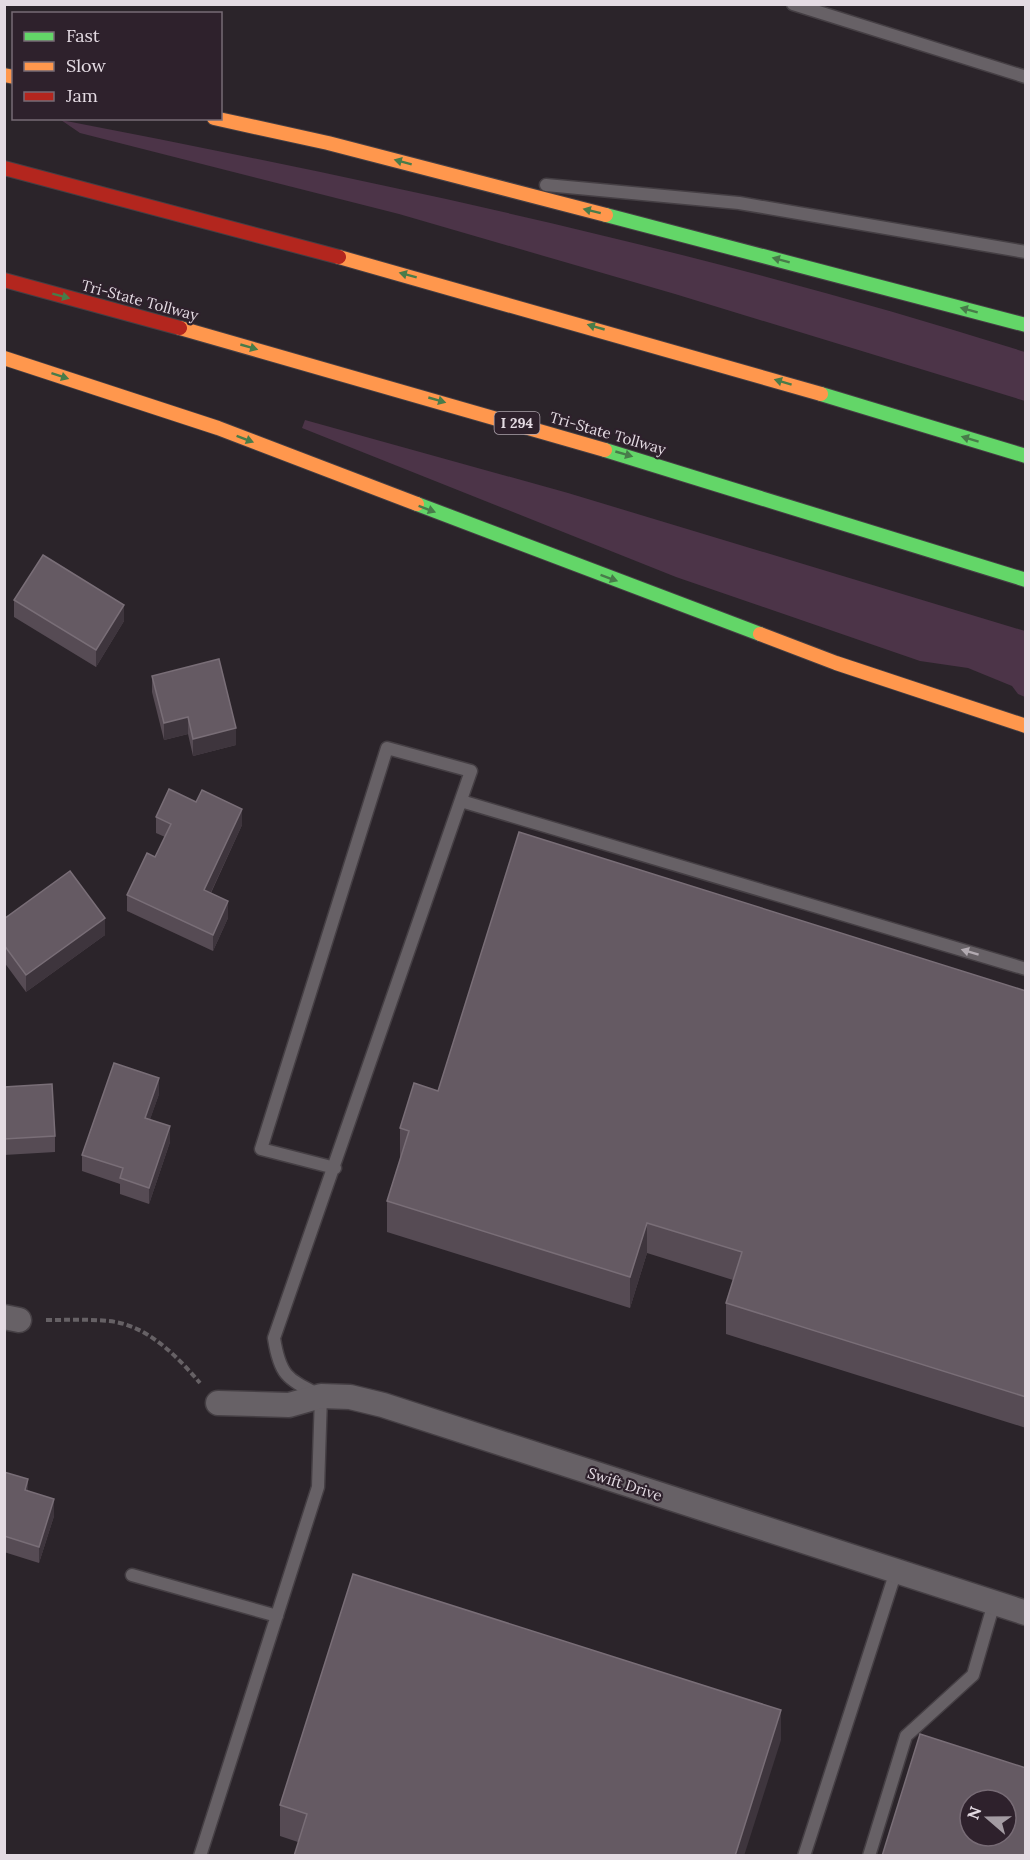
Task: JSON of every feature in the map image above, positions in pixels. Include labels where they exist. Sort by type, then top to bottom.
[{"type":"highway","points":[[222,120],[328,143],[461,177],[1026,326]]},
{"type":"highway","points":[[4,168],[490,297],[753,372],[1026,456]]},
{"type":"highway","name":"Tri-State Tollway","points":[[4,280],[485,413],[804,507],[1026,580]]},
{"type":"highway","points":[[4,358],[218,428],[836,663],[1026,726]]},
{"type":"street","name":"Swift Drive","points":[[218,1403],[289,1405],[321,1396],[350,1397],[383,1405],[1026,1613]]},
{"type":"lane","points":[[793,4],[1026,77]]},
{"type":"lane","points":[[461,177],[739,203],[1026,252]]},
{"type":"lane","points":[[200,1856],[318,1487],[321,1396],[289,1379],[278,1360],[274,1338],[335,1168],[471,771],[387,748],[261,1149],[335,1168]]},
{"type":"lane","points":[[461,801],[1026,969]]},
{"type":"lane","points":[[804,1856],[896,1571]]},
{"type":"lane","points":[[132,1575],[277,1616]]},
{"type":"lane","points":[[868,1856],[906,1736],[974,1675],[994,1603]]},
{"type":"path","points":[[12,1319],[111,1321],[141,1332],[175,1354],[218,1403]]},
{"type":"shaded area","points":[[61,120],[304,169],[547,222],[787,282],[906,316],[1025,352],[1025,401],[675,294],[399,214],[80,133]]},
{"type":"shaded area","points":[[305,420],[568,493],[1025,631],[1025,697],[1018,694],[1012,686],[968,668],[920,661],[676,577],[302,428]]},
{"type":"building","points":[[43,555],[124,605],[96,650],[14,600]]},
{"type":"building","points":[[219,659],[236,728],[193,739],[188,717],[164,723],[152,676]]},
{"type":"building","points":[[169,789],[196,802],[202,790],[242,809],[204,890],[228,901],[213,935],[127,895],[147,853],[155,857],[171,824],[156,817]]},
{"type":"building","points":[[519,832],[1026,991],[1026,1397],[726,1303],[742,1252],[647,1223],[630,1277],[387,1201],[409,1131],[400,1128],[414,1083],[438,1091]]},
{"type":"building","points":[[70,871],[105,918],[26,975],[4,945],[4,919]]},
{"type":"building","points":[[114,1063],[159,1078],[145,1118],[170,1126],[149,1188],[120,1178],[123,1168],[82,1155]]},
{"type":"building","points":[[52,1084],[55,1136],[4,1139],[4,1087]]},
{"type":"building","points":[[4,1472],[28,1479],[25,1490],[54,1499],[39,1547],[4,1536]]},
{"type":"building","points":[[353,1574],[781,1710],[735,1856],[294,1856],[307,1814],[280,1805]]},
{"type":"building","points":[[920,1734],[1026,1768],[1026,1856],[882,1856]]},
{"type":"traffic: fast","points":[[606,215],[1026,325]]},
{"type":"traffic: fast","points":[[821,394],[1026,456]]},
{"type":"traffic: fast","points":[[605,450],[1026,580]]},
{"type":"traffic: fast","points":[[417,504],[760,634]]},
{"type":"traffic: slow","points":[[4,75],[12,77]]},
{"type":"traffic: slow","points":[[222,120],[328,143],[606,215]]},
{"type":"traffic: slow","points":[[339,257],[821,394]]},
{"type":"traffic: slow","points":[[180,328],[605,450]]},
{"type":"traffic: slow","points":[[4,358],[218,428],[417,504]]},
{"type":"traffic: slow","points":[[760,634],[836,663],[1026,726]]},
{"type":"traffic: jam","points":[[4,168],[339,257]]},
{"type":"traffic: jam","points":[[4,280],[180,328]]}]
